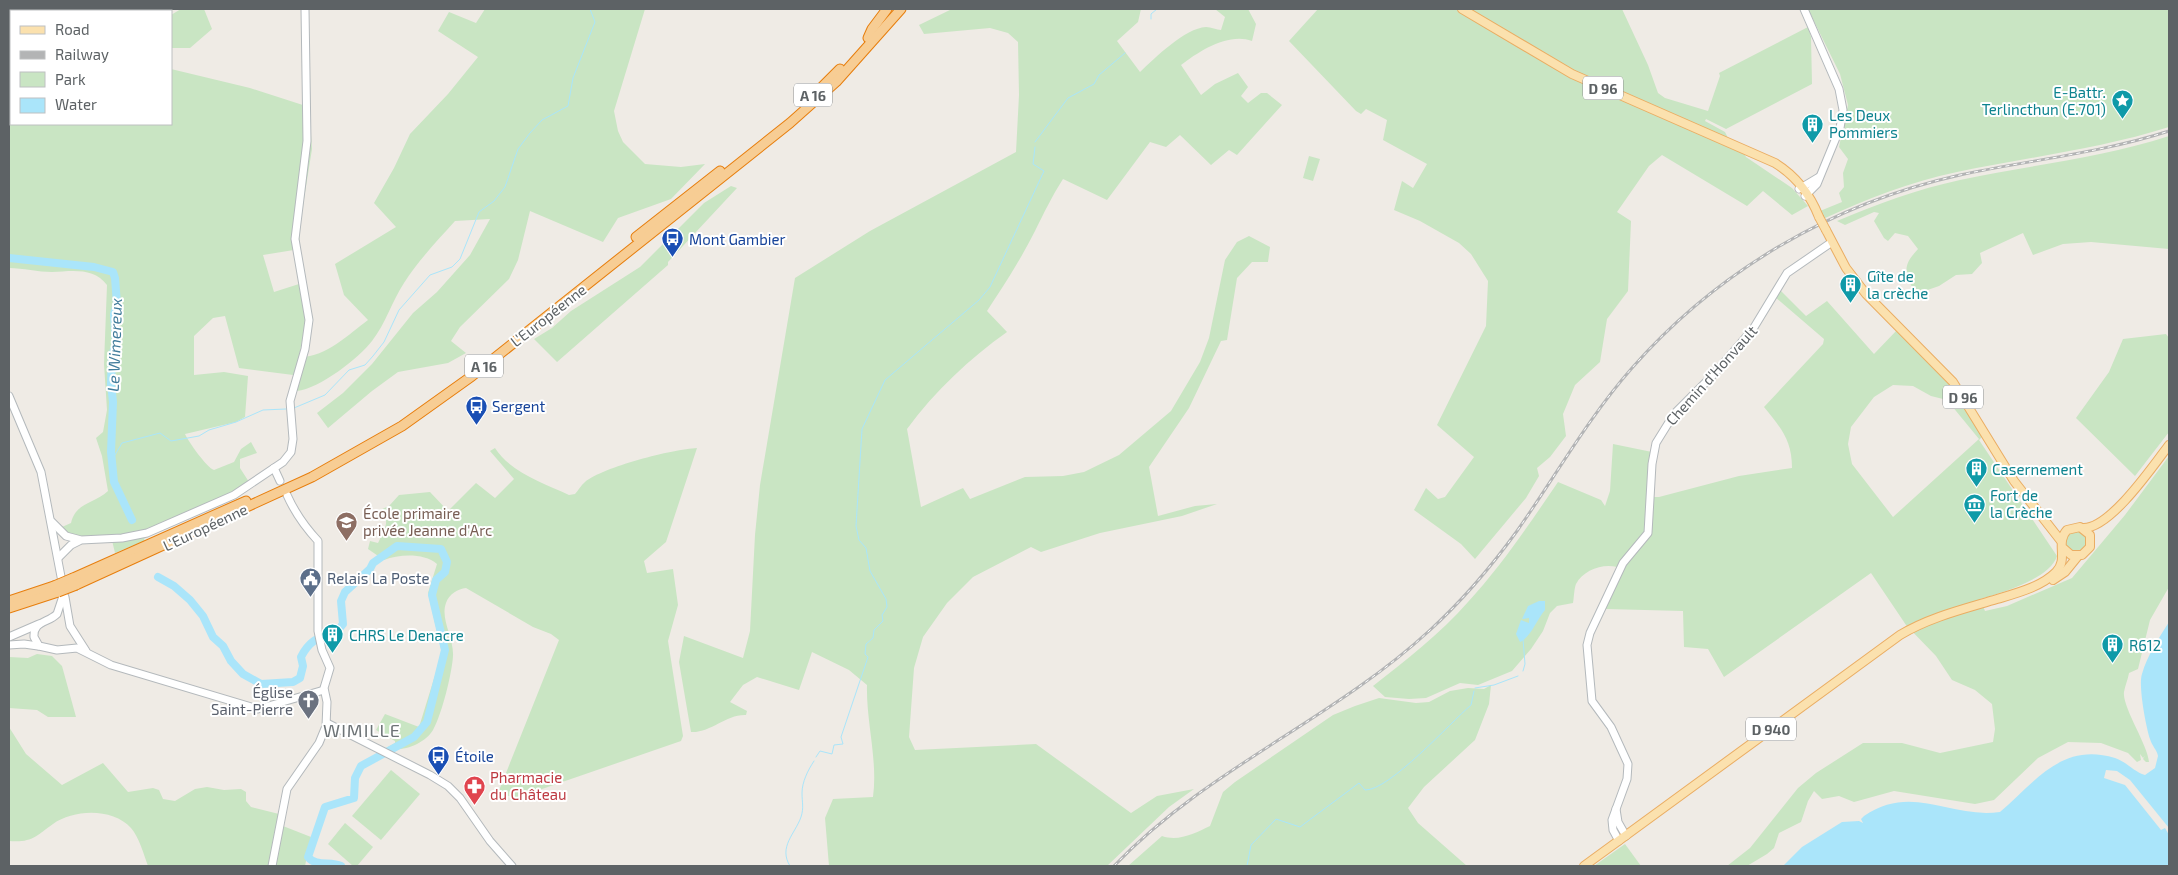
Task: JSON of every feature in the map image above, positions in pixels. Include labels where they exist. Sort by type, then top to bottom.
[{"type":"highway","points":[[868,38],[872,28],[887,9]]},
{"type":"highway","name":"L'Européenne","points":[[9,608],[58,590],[306,474],[363,444],[409,415],[454,382],[782,122],[824,86],[893,9]]},
{"type":"highway","name":"L'Européenne","points":[[75,582],[312,477],[402,426],[466,381],[790,123],[844,74],[901,9]]},
{"type":"highway","points":[[844,74],[909,9]]},
{"type":"highway","name":"L'Européenne","points":[[9,601],[58,590]]},
{"type":"main road","name":"D 96","points":[[1462,9],[1575,75],[1751,151],[1774,165],[1800,188],[1819,217],[1848,271],[1881,311],[1953,382],[2021,492],[2062,545]]},
{"type":"main road","points":[[2124,500],[2111,520],[2097,532],[2087,551],[2078,556],[2070,555],[2062,545],[2068,529],[2075,526],[2083,528],[2101,523],[2124,500],[2169,445]]},
{"type":"main road","name":"D 96","points":[[2021,492],[2050,522],[2068,529]]},
{"type":"main road","points":[[2083,528],[2089,534],[2091,541]]},
{"type":"main road","name":"D 940","points":[[1578,866],[1904,633],[1932,619],[2022,591],[2050,577],[2061,565],[2062,545]]},
{"type":"main road","name":"D 940","points":[[1966,609],[2007,601],[2030,592],[2063,573],[2078,556]]},
{"type":"main road","name":"D 940","points":[[1584,866],[1621,837]]},
{"type":"street","points":[[58,558],[73,543],[82,540],[122,538],[153,530],[228,499],[287,458],[292,447],[289,404],[304,353],[309,324],[309,306],[299,270],[295,242],[308,141],[305,9]]},
{"type":"street","points":[[1804,9],[1842,99],[1842,120],[1835,141],[1816,187],[1806,195]]},
{"type":"street","points":[[1800,188],[1820,177]]},
{"type":"street","name":"Chemin d'Honvault","points":[[1621,837],[1616,807],[1627,779],[1628,764],[1611,727],[1592,701],[1587,646],[1590,633],[1623,563],[1648,534],[1653,457],[1657,440],[1674,414],[1753,329],[1787,273],[1832,242]]},
{"type":"street","points":[[9,396],[38,463],[52,522],[58,558],[60,608],[52,618],[9,637]]},
{"type":"street","points":[[274,468],[280,481]]},
{"type":"street","points":[[272,866],[287,789],[319,743],[326,723],[327,702],[324,690],[330,666],[318,633],[318,541],[311,536],[287,495]]},
{"type":"street","points":[[52,522],[66,536],[82,540]]},
{"type":"street","points":[[58,590],[72,629],[70,642],[64,648]]},
{"type":"street","points":[[52,618],[62,619],[72,629],[88,653]]},
{"type":"street","points":[[39,624],[33,636],[39,646]]},
{"type":"street","points":[[9,646],[30,644],[55,650],[76,648],[111,665],[258,708],[324,690]]},
{"type":"street","points":[[326,723],[436,778],[451,789],[490,841],[512,866]]},
{"type":"green space","points":[[9,9],[119,9],[10,10],[10,125],[172,125],[172,69],[250,88],[309,107],[312,149],[299,230],[300,249],[263,255],[274,292],[299,284],[306,319],[299,357],[318,354],[345,338],[368,320],[344,295],[335,264],[396,227],[374,203],[394,168],[410,134],[448,94],[478,57],[438,31],[449,12],[476,23],[485,9],[645,9],[614,111],[618,131],[623,142],[645,164],[681,167],[705,164],[671,199],[618,218],[603,242],[530,211],[518,260],[509,279],[460,327],[451,341],[466,353],[448,363],[398,372],[328,428],[317,413],[343,393],[372,364],[413,313],[437,292],[470,255],[490,219],[455,221],[409,275],[381,327],[366,348],[338,372],[306,389],[297,391],[301,376],[239,368],[225,316],[213,318],[194,336],[194,375],[224,372],[248,376],[245,417],[236,422],[185,434],[203,460],[214,470],[234,462],[241,449],[251,442],[257,453],[240,459],[240,468],[249,482],[236,492],[146,531],[144,541],[115,553],[111,536],[69,536],[62,527],[71,523],[73,516],[81,507],[108,491],[102,456],[96,438],[103,432],[107,410],[104,364],[107,285],[96,275],[82,271],[47,272],[9,268]]},
{"type":"green space","points":[[181,9],[204,9],[212,29],[190,48],[172,48],[172,14]]},
{"type":"green space","points":[[952,9],[1141,9],[1138,22],[1117,41],[1140,72],[1189,32],[1206,27],[1221,30],[1225,17],[1215,9],[1248,9],[1256,24],[1252,41],[1234,39],[1215,44],[1181,65],[1201,95],[1215,84],[1238,73],[1248,87],[1241,96],[1248,103],[1261,93],[1267,93],[1282,105],[1237,155],[1229,150],[1211,165],[1180,135],[1166,147],[1150,142],[1107,200],[1063,179],[1024,252],[987,311],[1007,332],[953,376],[907,429],[921,507],[963,488],[970,499],[1025,477],[1063,476],[1084,472],[1119,455],[1171,411],[1200,362],[1209,338],[1225,260],[1237,242],[1249,236],[1270,247],[1268,262],[1252,262],[1237,278],[1227,340],[1221,341],[1189,408],[1149,467],[1158,516],[1195,506],[1217,504],[1182,516],[1100,533],[1041,552],[1031,547],[973,577],[947,603],[923,637],[914,668],[909,737],[915,750],[1036,744],[1131,813],[1157,796],[1194,789],[1169,807],[1107,866],[829,866],[825,818],[833,799],[873,797],[873,755],[867,685],[849,670],[812,652],[799,690],[757,677],[743,685],[730,702],[747,711],[746,715],[732,717],[705,730],[691,732],[679,662],[684,636],[743,658],[750,631],[755,535],[760,485],[795,278],[870,231],[1016,152],[1019,95],[1018,42],[1008,33],[990,28],[924,34],[919,25]]},
{"type":"green space","points":[[1318,9],[1456,9],[1577,80],[1742,150],[1746,157],[1792,188],[1808,206],[1792,215],[1763,191],[1747,206],[1662,155],[1649,166],[1617,212],[1631,221],[1628,291],[1607,319],[1600,362],[1575,385],[1563,414],[1566,436],[1550,457],[1537,468],[1539,476],[1526,498],[1475,559],[1461,544],[1414,510],[1426,488],[1438,499],[1445,497],[1474,457],[1437,425],[1486,326],[1488,281],[1471,254],[1459,243],[1420,221],[1394,210],[1402,181],[1413,188],[1427,164],[1383,140],[1387,120],[1366,109],[1361,114],[1356,111],[1289,41]]},
{"type":"green space","points":[[1469,9],[1622,9],[1648,65],[1658,93],[1665,98],[1708,111],[1720,76],[1719,73],[1808,27],[1811,37],[1812,84],[1726,129],[1706,119],[1705,121],[1725,132],[1728,138],[1568,68]]},
{"type":"green space","points":[[1808,9],[2169,9],[2169,127],[2090,147],[1940,176],[1888,192],[1823,219],[1820,211],[1842,202],[1839,193],[1844,187],[1843,173],[1848,159],[1839,147],[1848,105],[1840,74]]},
{"type":"green space","points":[[2169,136],[2169,249],[2091,242],[2063,244],[2033,255],[2023,233],[1980,253],[1982,263],[1972,274],[1956,275],[1939,286],[1916,294],[1906,270],[1909,260],[1918,249],[1908,236],[1895,233],[1888,241],[1884,238],[1874,221],[1879,213],[1874,212],[1845,225],[1837,221],[1898,198],[1944,184],[2091,156]]},
{"type":"green space","points":[[1309,156],[1320,159],[1313,181],[1303,178]]},
{"type":"green space","points":[[731,186],[737,188],[668,262],[668,265],[557,362],[534,339],[552,328],[571,311],[640,267],[704,203]]},
{"type":"green space","points":[[1779,289],[1806,316],[1827,301],[1874,354],[1897,330],[1950,385],[1982,437],[1979,440],[2057,556],[2053,564],[2045,572],[2035,578],[2012,589],[1980,599],[1985,611],[2007,606],[2072,578],[2125,515],[2169,456],[2169,587],[2150,620],[2138,669],[2129,673],[2124,692],[2124,699],[2148,755],[2149,762],[2146,762],[2143,759],[2145,756],[2143,758],[2140,754],[2141,760],[2137,762],[2128,753],[2101,743],[2068,742],[2038,758],[1994,800],[1975,804],[1894,791],[1854,802],[1839,796],[1822,799],[1814,791],[1808,801],[1801,822],[1779,833],[1774,848],[1747,866],[1727,866],[1750,848],[1798,788],[1816,773],[1863,743],[1902,743],[1940,753],[1993,742],[1995,729],[1992,704],[1975,690],[1952,680],[1936,656],[1906,625],[1871,573],[1724,677],[1708,649],[1684,647],[1683,611],[1606,609],[1602,605],[1617,567],[1606,566],[1588,571],[1579,579],[1575,586],[1573,603],[1557,606],[1550,613],[1543,631],[1531,649],[1512,671],[1478,685],[1460,683],[1426,698],[1385,697],[1373,686],[1434,636],[1468,602],[1504,559],[1558,482],[1601,500],[1605,506],[1610,491],[1613,444],[1652,452],[1649,497],[1659,497],[1739,476],[1792,468],[1788,442],[1764,407],[1823,344],[1824,339],[1775,297]],"holes":[[[1893,385],[1913,386],[1931,396],[1947,400],[1979,439],[1893,517],[1852,464],[1848,444],[1851,427],[1874,397]]]},
{"type":"green space","points":[[2166,334],[2169,338],[2169,432],[2135,476],[2076,418],[2109,372],[2123,339]]},
{"type":"green space","points":[[495,448],[502,457],[519,471],[569,495],[575,494],[585,482],[594,476],[622,465],[656,455],[697,448],[666,542],[644,561],[647,573],[673,569],[678,605],[668,641],[683,736],[681,741],[516,798],[498,793],[559,640],[466,588],[454,592],[446,603],[445,615],[453,656],[446,693],[433,730],[419,743],[405,748],[392,749],[386,748],[395,743],[395,741],[376,730],[385,714],[419,727],[442,653],[428,593],[437,564],[432,560],[419,556],[397,557],[384,560],[368,549],[370,541],[378,543],[385,528],[385,517],[380,510],[389,506],[399,495],[430,492],[448,511],[476,483],[495,498],[514,479],[490,451]]},
{"type":"green space","points":[[2076,530],[2084,533],[2087,541],[2084,549],[2076,552],[2068,549],[2065,541],[2068,533]]},
{"type":"green space","points":[[37,654],[52,656],[62,666],[76,717],[48,717],[37,710],[9,708],[9,657],[28,658]]},
{"type":"green space","points":[[1491,685],[1489,704],[1475,740],[1424,787],[1408,808],[1418,823],[1467,866],[1128,866],[1162,836],[1168,838],[1181,837],[1210,826],[1223,792],[1333,715],[1379,698],[1416,703],[1429,702],[1450,691],[1468,688],[1484,689]]},
{"type":"green space","points":[[9,727],[26,754],[62,785],[103,763],[128,792],[153,788],[159,790],[163,799],[175,801],[195,789],[207,787],[224,790],[241,789],[246,792],[246,801],[251,807],[279,814],[270,866],[148,866],[139,841],[131,828],[123,821],[104,814],[82,813],[72,815],[53,824],[29,840],[9,841]]},
{"type":"green space","points":[[391,770],[420,794],[381,840],[352,816]]},
{"type":"green space","points":[[345,823],[373,847],[357,866],[353,866],[328,844]]},
{"type":"green space","points":[[283,826],[311,837],[305,866],[275,866]]},
{"type":"green space","points":[[1625,844],[1641,866],[1594,866]]},
{"type":"water","points":[[1539,601],[1545,601],[1545,610],[1531,632],[1520,642],[1516,634],[1521,620],[1529,623],[1529,618],[1522,619],[1528,606]]},
{"type":"water","points":[[2169,622],[2169,866],[1783,866],[1802,847],[1842,822],[1859,821],[1863,823],[1861,819],[1864,816],[1882,807],[1899,802],[1931,804],[1982,813],[2000,812],[2051,767],[2080,755],[2096,754],[2115,758],[2145,775],[2155,768],[2158,756],[2151,741],[2147,725],[2141,679],[2150,654]]},
{"type":"pier","points":[[2106,770],[2117,771],[2130,780],[2169,828],[2169,835],[2165,828],[2161,830],[2125,785],[2104,778]]},
{"type":"waterway","points":[[294,408],[325,395],[349,370],[365,365],[384,342],[399,310],[430,275],[452,267],[460,259],[479,212],[494,201],[505,187],[518,149],[542,120],[568,106],[573,78],[595,22],[590,9]]},
{"type":"waterway","points":[[1151,19],[1151,14],[1157,9]]},
{"type":"waterway","points":[[1035,142],[1068,98],[1094,84],[1099,75],[1125,53]]},
{"type":"waterway","points":[[816,757],[820,751],[832,754],[834,745],[843,744],[841,737],[868,657],[865,654],[866,644],[873,638],[874,630],[883,621],[882,615],[887,607],[886,599],[870,571],[866,548],[859,540],[856,526],[862,429],[885,380],[979,300],[990,287],[1044,171],[1033,164],[1035,147]]},
{"type":"waterway","name":"Le Wimereux","points":[[9,258],[94,267],[113,272],[117,304],[114,314],[116,344],[112,355],[111,452],[114,482],[132,520]]},
{"type":"waterway","points":[[112,460],[122,443],[160,433],[171,441],[199,436],[209,430],[236,422],[263,410],[286,409]]},
{"type":"waterway","name":"Le Wimereux","points":[[158,577],[174,586],[190,600],[203,616],[213,637],[223,646],[231,661],[243,674],[261,684],[293,682],[300,678],[303,666],[301,657],[306,648],[317,639],[333,633],[343,624],[341,601],[345,592],[370,569],[373,563],[397,546],[441,549],[447,562],[445,572],[436,580],[432,595],[445,650],[427,722],[414,737],[361,766],[355,778],[354,798],[325,807],[308,857],[315,862],[341,866]]},
{"type":"waterway","points":[[1523,639],[1525,664],[1523,671]]},
{"type":"waterway","points":[[1475,688],[1494,685],[1518,676]]},
{"type":"waterway","points":[[1247,866],[1251,845],[1276,819],[1300,827],[1359,783],[1365,790],[1389,780],[1420,754],[1471,705],[1474,691]]},
{"type":"waterway","points":[[790,866],[786,853],[787,847],[801,817],[803,785],[814,761]]},
{"type":"railway","points":[[1114,866],[1151,831],[1189,801],[1229,772],[1352,692],[1391,663],[1441,620],[1476,583],[1507,544],[1586,427],[1632,368],[1702,300],[1740,271],[1781,245],[1824,223],[1868,203],[1913,187],[1960,175],[2118,145],[2169,131]]},
{"type":"place","name":"E-Battr. Terlincthun (E.701)","points":[[2122,120]]},
{"type":"place","name":"Les Deux Pommiers","points":[[1813,143]]},
{"type":"place","name":"Mont Gambier","points":[[673,258]]},
{"type":"place","name":"Gîte de la crèche","points":[[1851,304]]},
{"type":"place","name":"Sergent","points":[[476,425]]},
{"type":"place","name":"Casernement","points":[[1976,488]]},
{"type":"place","name":"Fort de la Crèche","points":[[1974,523]]},
{"type":"place","name":"École primaire privée Jeanne d'Arc","points":[[347,541]]},
{"type":"place","name":"Relais La Poste","points":[[311,597]]},
{"type":"place","name":"CHRS Le Denacre","points":[[333,654]]},
{"type":"place","name":"R612","points":[[2113,664]]},
{"type":"place","name":"Église Saint-Pierre","points":[[309,720]]},
{"type":"place","name":"Étoile","points":[[439,775]]},
{"type":"place","name":"Pharmacie du Château","points":[[474,805]]},
{"type":"district","name":"WIMILLE","points":[[362,730]]}]
